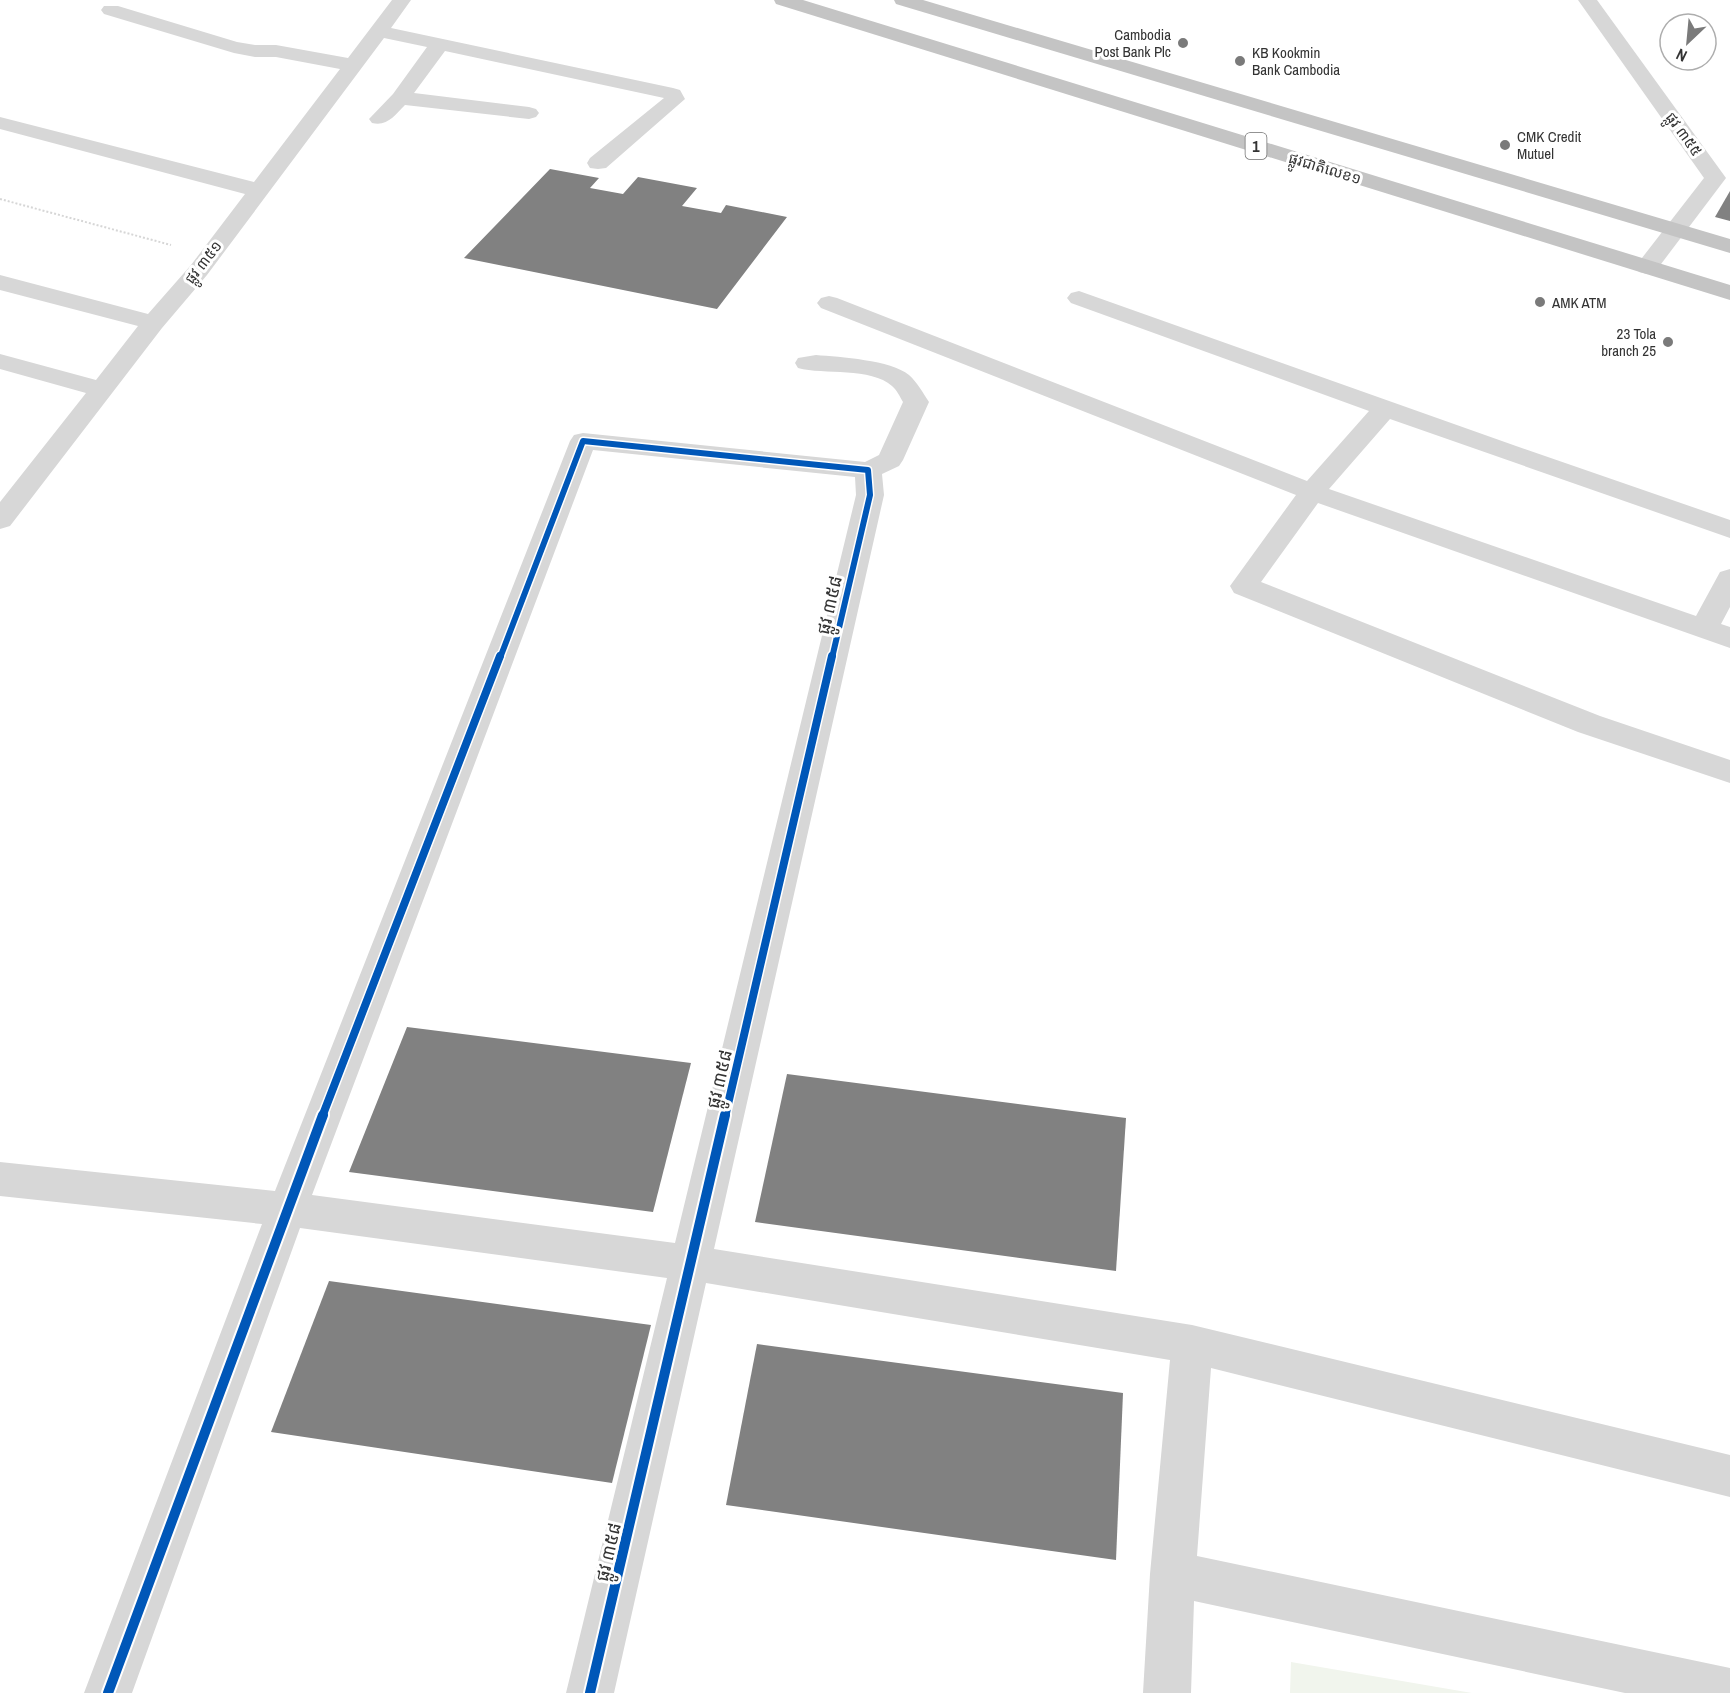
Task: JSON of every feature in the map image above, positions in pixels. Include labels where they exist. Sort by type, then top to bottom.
[{"type":"highway","name":"ផ្លូវជាតិលេខ១","points":[[783,0],[1730,293]]},
{"type":"highway","name":"1","points":[[903,0],[1730,246]]},
{"type":"street","name":"ផ្លូវ ៣៥១","points":[[0,520],[153,323],[209,255],[402,0]]},
{"type":"street","name":"ផ្លូវ ៣៥៥","points":[[1587,0],[1723,178],[1647,267]]},
{"type":"street","points":[[111,10],[234,47],[255,51],[276,51],[351,65]]},
{"type":"street","points":[[379,31],[673,94],[675,99],[598,163]]},
{"type":"street","points":[[379,118],[400,98],[440,44]]},
{"type":"street","points":[[400,98],[529,113]]},
{"type":"street","points":[[0,123],[257,190]]},
{"type":"street","points":[[0,282],[26,291],[153,323]]},
{"type":"street","points":[[1079,298],[1730,529]]},
{"type":"street","points":[[829,303],[1312,492],[1718,633],[1730,578]]},
{"type":"street","points":[[0,361],[101,389]]},
{"type":"street","points":[[108,1693],[287,1209],[582,441],[868,470],[890,460],[916,402],[899,380],[870,370],[828,362],[807,363]]},
{"type":"street","points":[[1386,408],[1312,492],[1244,586],[1589,724],[1730,772]]},
{"type":"street","name":"ផ្លូវ ៣៥៨","points":[[590,1693],[870,495],[868,470]]},
{"type":"street","points":[[0,1179],[287,1209],[692,1263],[1192,1344],[1730,1476]]},
{"type":"street","points":[[1167,1693],[1173,1574],[1192,1344]]},
{"type":"street","points":[[1173,1574],[1730,1692]]},
{"type":"path","points":[[0,199],[209,255]]},
{"type":"shaded area","points":[[1291,1662],[1472,1693],[1290,1693]]},
{"type":"building","points":[[550,169],[599,178],[590,188],[623,194],[638,177],[697,188],[682,206],[721,213],[726,205],[787,217],[717,309],[464,258]]},
{"type":"building","points":[[1730,191],[1730,221],[1715,217]]},
{"type":"building","points":[[407,1027],[691,1063],[653,1212],[349,1172]]},
{"type":"building","points":[[787,1074],[1126,1118],[1116,1271],[755,1222]]},
{"type":"building","points":[[329,1281],[651,1325],[612,1483],[271,1432]]},
{"type":"building","points":[[757,1344],[1123,1393],[1116,1560],[726,1505]]},
{"type":"cycle path","points":[[108,1693],[287,1209],[583,441],[868,470],[870,495],[590,1693]]},
{"type":"place","name":"Cambodia Post Bank Plc","points":[[1183,43]]},
{"type":"place","name":"KB Kookmin Bank Cambodia","points":[[1240,61]]},
{"type":"place","name":"CMK Credit Mutuel","points":[[1505,145]]},
{"type":"place","name":"AMK ATM","points":[[1540,302]]},
{"type":"place","name":"23 Tola branch 25","points":[[1668,342]]}]
